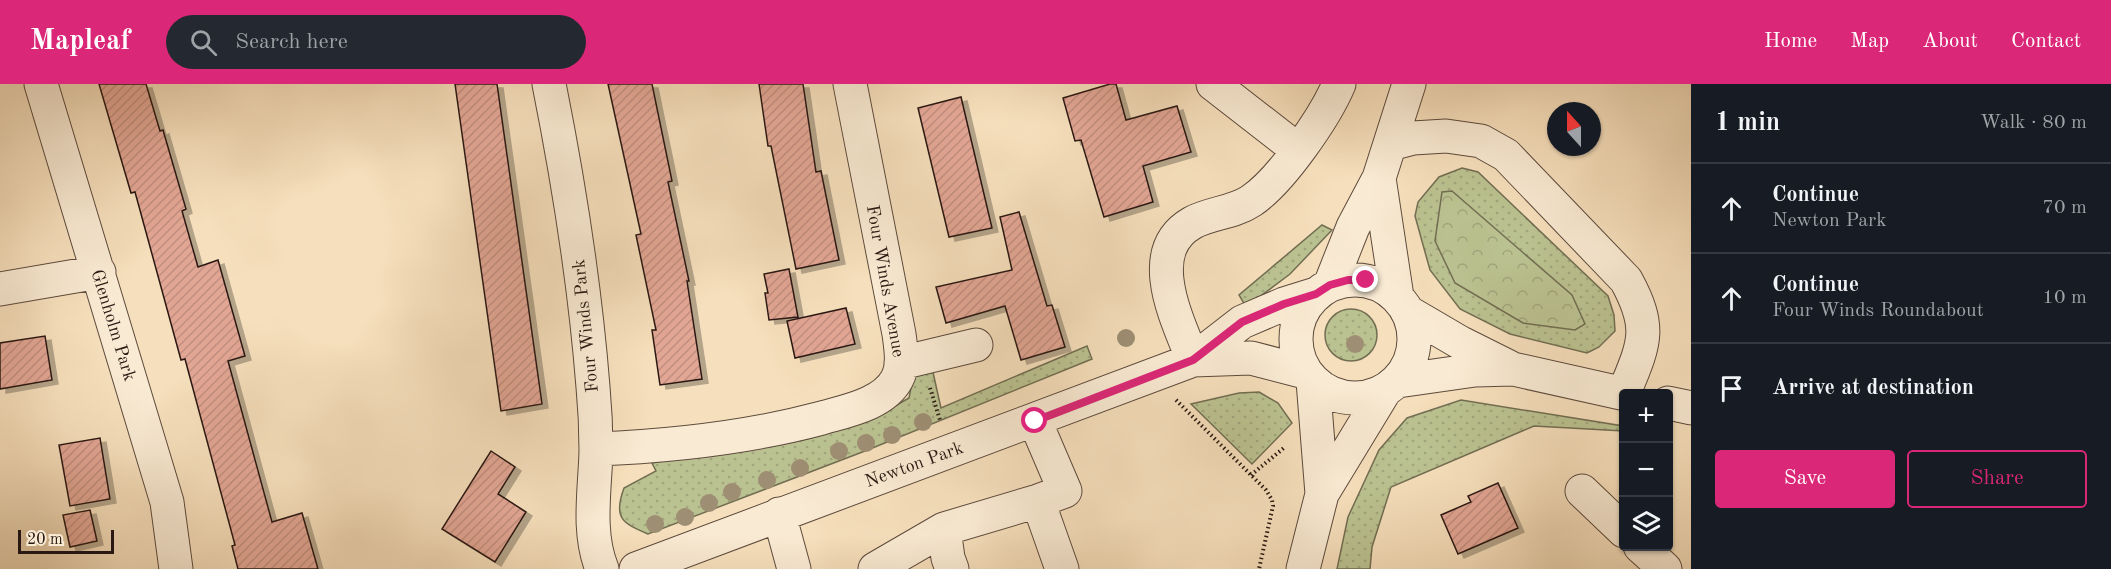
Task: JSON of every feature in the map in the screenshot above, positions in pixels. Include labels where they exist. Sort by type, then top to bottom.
[{"type":"street","name":"Glenholm Park","points":[[41,84],[167,502],[176,569]]},
{"type":"street","name":"Four Winds Park","points":[[549,84],[585,303],[596,449],[593,529],[602,569]]},
{"type":"street","name":"Four Winds Avenue","points":[[596,449],[657,447],[777,430],[844,412],[873,400],[890,389],[898,378],[902,363],[899,334],[850,84]]},
{"type":"street","points":[[1213,84],[1298,150]]},
{"type":"street","points":[[1193,360],[1168,291],[1165,268],[1169,249],[1178,234],[1192,222],[1233,210],[1251,201],[1271,184],[1320,120],[1339,84]]},
{"type":"street","points":[[1322,494],[1309,377],[1298,356],[1296,340],[1298,323],[1305,307],[1323,290],[1379,178],[1409,84]]},
{"type":"street","points":[[1390,144],[1413,138],[1446,136],[1481,141],[1506,155],[1626,280],[1637,300],[1643,319],[1644,334],[1626,389]]},
{"type":"street","points":[[1303,569],[1322,494],[1391,386],[1409,365],[1414,348],[1414,329],[1403,304],[1379,178]]},
{"type":"street","points":[[0,289],[99,272]]},
{"type":"street","points":[[1323,290],[1348,280],[1366,280],[1383,286],[1403,304],[1461,343],[1513,369]]},
{"type":"street","name":"Newton Park","points":[[636,569],[1152,377],[1193,360],[1242,322],[1323,290]]},
{"type":"street","points":[[902,363],[975,345]]},
{"type":"street","name":"Newton Park","points":[[1193,360],[1251,358],[1309,377]]},
{"type":"street","points":[[1309,377],[1328,392],[1347,398],[1366,398],[1391,386],[1475,370],[1513,369],[1619,392]]},
{"type":"street","points":[[1673,404],[1691,408]]},
{"type":"street","points":[[875,569],[944,529],[1065,491],[1035,421]]},
{"type":"street","points":[[1582,491],[1619,527]]},
{"type":"street","points":[[1038,501],[1062,569]]},
{"type":"street","points":[[779,514],[794,569]]},
{"type":"street","points":[[944,529],[952,569]]},
{"type":"street","points":[[1645,551],[1665,569]]},
{"type":"path","points":[[1152,377],[1266,490],[1272,500],[1273,506],[1259,569]]},
{"type":"path","points":[[1251,475],[1288,446]]},
{"type":"green space","points":[[1462,168],[1478,172],[1608,296],[1614,315],[1615,331],[1599,347],[1587,353],[1510,334],[1460,309],[1430,270],[1415,216],[1418,202],[1439,177]]},
{"type":"green space","points":[[1452,191],[1572,295],[1585,324],[1575,330],[1523,323],[1455,283],[1435,241],[1442,192]]},
{"type":"green space","points":[[1322,225],[1332,230],[1290,274],[1246,307],[1239,295]]},
{"type":"green space","points":[[1351,309],[1361,311],[1369,317],[1375,325],[1377,335],[1375,345],[1369,353],[1361,359],[1351,361],[1341,359],[1333,353],[1327,345],[1325,335],[1327,325],[1333,317],[1341,311]]},
{"type":"green space","points":[[1087,346],[1092,359],[865,451],[648,534],[626,523],[620,513],[619,506],[624,488],[656,471],[652,463],[776,445],[838,430],[883,412],[909,398],[914,372],[932,368],[941,408]]},
{"type":"green space","points":[[1259,392],[1278,403],[1292,423],[1252,464],[1191,404],[1239,393]]},
{"type":"green space","points":[[1461,400],[1619,425],[1619,431],[1534,426],[1391,487],[1372,547],[1370,569],[1337,569],[1348,517],[1379,450],[1407,418]]},
{"type":"building","points":[[99,84],[146,84],[160,131],[163,130],[186,209],[182,211],[198,267],[218,260],[245,356],[228,361],[272,522],[302,513],[318,569],[238,569],[232,546],[235,545],[185,359],[181,360],[135,192],[131,193]]},
{"type":"building","points":[[455,84],[497,84],[542,404],[501,411]]},
{"type":"building","points":[[608,84],[652,84],[672,181],[668,182],[689,281],[687,281],[702,379],[660,385],[652,330],[656,330],[636,235],[641,234]]},
{"type":"building","points":[[759,84],[803,84],[816,172],[821,171],[839,260],[796,269],[771,146],[768,146]]},
{"type":"building","points":[[1116,84],[1126,120],[1177,106],[1191,152],[1143,166],[1153,202],[1104,217],[1081,140],[1075,141],[1063,98]]},
{"type":"building","points":[[961,97],[992,228],[949,237],[918,108]]},
{"type":"building","points":[[1019,212],[1047,306],[1052,305],[1065,347],[1021,360],[1005,306],[946,323],[936,287],[1012,270],[1000,217]]},
{"type":"building","points":[[789,269],[798,317],[769,320],[765,293],[768,293],[764,274]]},
{"type":"building","points":[[846,308],[855,344],[795,358],[787,321]]},
{"type":"building","points":[[45,336],[52,380],[0,389],[0,343]]},
{"type":"building","points":[[100,438],[110,499],[70,506],[59,445]]},
{"type":"building","points":[[491,451],[515,467],[498,494],[526,512],[495,562],[442,529]]},
{"type":"building","points":[[1498,483],[1518,528],[1458,554],[1441,515],[1471,502],[1468,496]]},
{"type":"building","points":[[90,510],[97,541],[70,547],[63,515]]},
{"type":"route","points":[[1035,421],[1193,360],[1242,322],[1284,304],[1316,294],[1330,285],[1348,280],[1366,280]]}]
